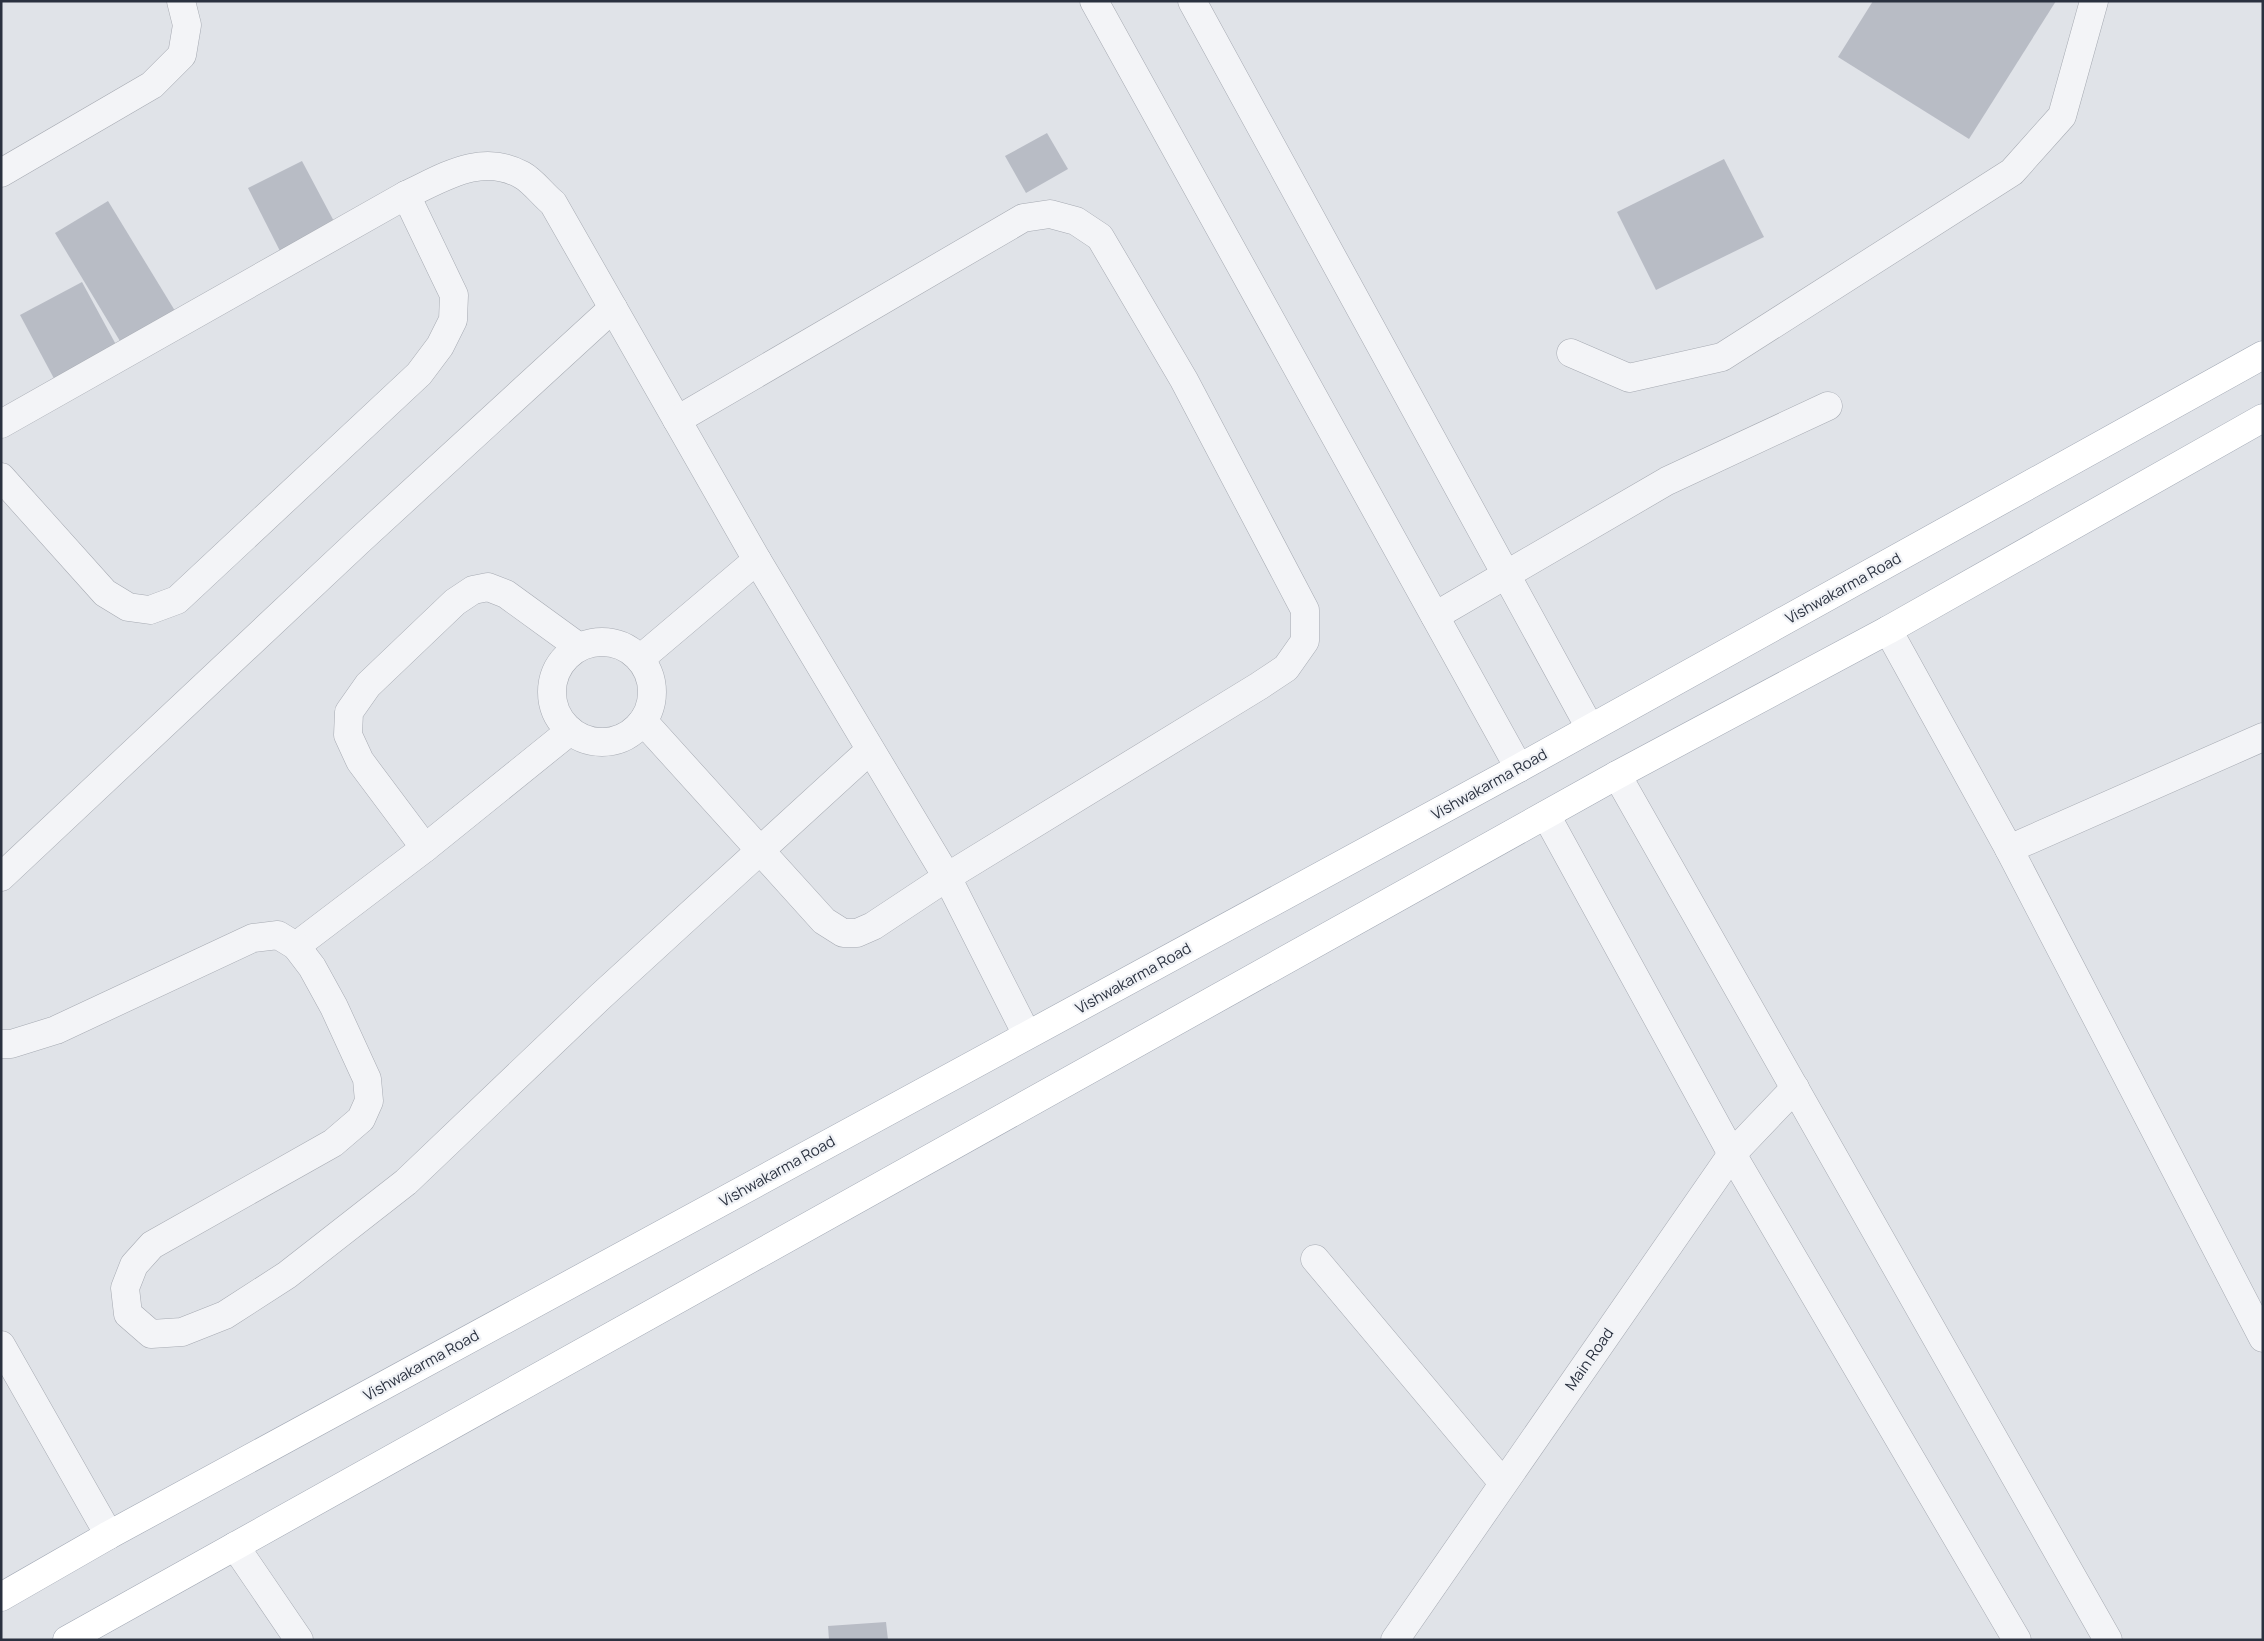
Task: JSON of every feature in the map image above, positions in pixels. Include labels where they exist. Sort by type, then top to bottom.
[{"type":"main road","name":"Vishwakarma Road","points":[[1,1597],[109,1535],[1519,768],[2263,355]]},
{"type":"main road","points":[[67,1640],[1546,814],[1888,630],[2263,418]]},
{"type":"street","points":[[1,173],[152,85],[182,55],[187,25],[180,1]]},
{"type":"street","points":[[1094,1],[1519,768]]},
{"type":"street","points":[[1192,1],[1590,728]]},
{"type":"street","points":[[1571,353],[1629,378],[1722,357],[2012,172],[2062,116],[2094,1]]},
{"type":"street","points":[[1,424],[406,195],[463,168],[490,165],[522,175],[553,203],[757,560],[947,877],[1027,1035]]},
{"type":"street","points":[[1,477],[105,593],[128,607],[150,610],[176,600],[419,374],[440,346],[453,320],[454,294],[406,195]]},
{"type":"street","points":[[643,721],[824,921],[843,932],[857,933],[873,926],[947,877],[1286,668],[1305,641],[1305,610],[1184,380],[1100,237],[1076,222],[1050,214],[1023,218],[677,420]]},
{"type":"street","points":[[1,877],[353,547],[613,308]]},
{"type":"street","points":[[1434,616],[1667,481],[1828,406]]},
{"type":"street","points":[[640,659],[757,560]]},
{"type":"street","points":[[425,848],[360,761],[348,735],[350,712],[368,685],[455,602],[473,590],[488,587],[506,594],[579,647]]},
{"type":"street","points":[[1888,630],[2010,849],[2263,1338]]},
{"type":"street","points":[[595,642],[612,642],[627,649],[640,659],[649,673],[653,690],[651,706],[643,721],[632,732],[617,740],[600,742],[584,739],[570,731],[559,718],[553,703],[552,686],[556,670],[566,656],[579,647],[595,642]]},
{"type":"street","points":[[296,946],[425,848],[570,731]]},
{"type":"street","points":[[2010,849],[2263,737]]},
{"type":"street","points":[[1,1044],[12,1044],[56,1030],[254,938],[278,935],[296,946],[312,967],[334,1007],[367,1078],[369,1101],[361,1119],[332,1143],[152,1245],[134,1265],[125,1288],[128,1314],[151,1334],[182,1332],[225,1315],[286,1275],[406,1182],[601,996],[870,750]]},
{"type":"street","points":[[1617,775],[2108,1640]]},
{"type":"street","points":[[1546,814],[1732,1154],[2017,1640]]},
{"type":"street","name":"Main Road","points":[[1395,1640],[1732,1154],[1795,1088]]},
{"type":"street","points":[[1315,1259],[1503,1483]]},
{"type":"street","points":[[1,1345],[109,1535]]},
{"type":"street","points":[[235,1546],[299,1640]]},
{"type":"building","points":[[1873,1],[2056,1],[1969,139],[1838,57]]},
{"type":"building","points":[[1047,133],[1068,169],[1026,193],[1005,156]]},
{"type":"building","points":[[1724,159],[1764,237],[1656,290],[1617,212]]},
{"type":"building","points":[[302,161],[337,227],[282,255],[248,188]]},
{"type":"building","points":[[108,201],[180,319],[126,351],[55,233]]},
{"type":"building","points":[[82,282],[120,352],[58,386],[20,315]]},
{"type":"building","points":[[886,1622],[888,1640],[829,1640],[828,1626]]}]
